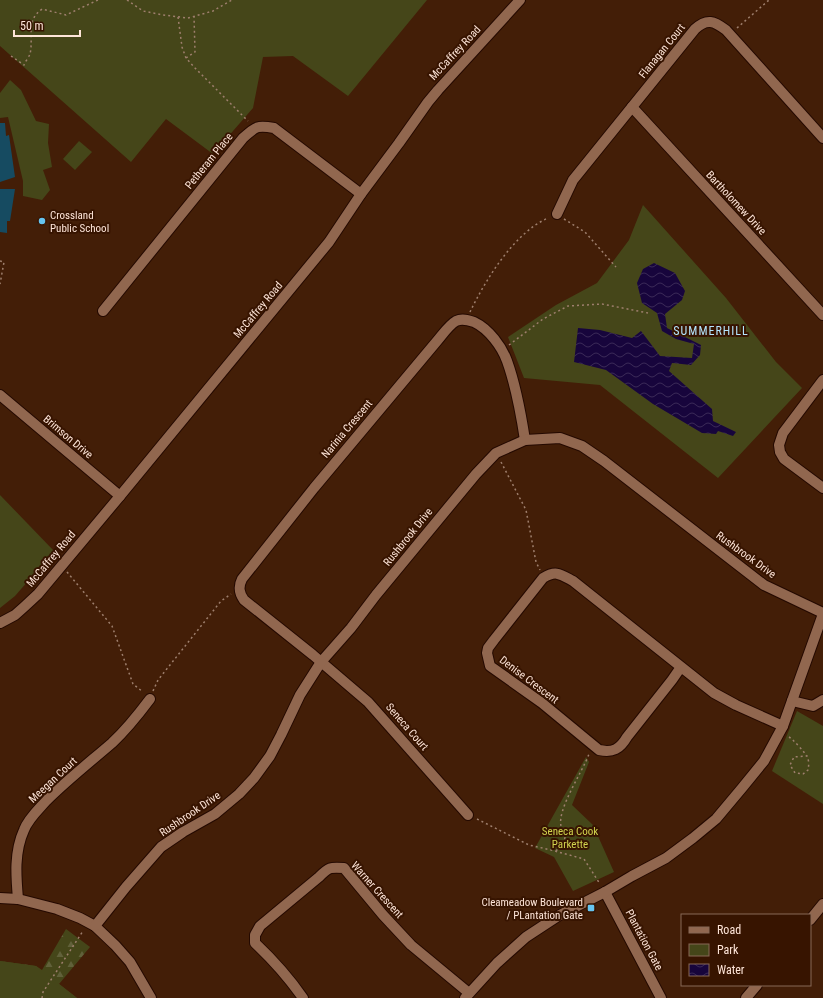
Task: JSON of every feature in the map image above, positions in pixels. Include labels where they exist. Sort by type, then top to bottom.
[{"type":"street","name":"McCaffrey Road","points":[[0,623],[15,615],[24,607],[38,594],[62,566],[324,248],[428,102],[520,0]]},
{"type":"street","name":"Flanagan Court","points":[[557,214],[573,180],[695,29],[701,24],[709,22],[717,23],[730,34],[823,138]]},
{"type":"street","name":"Bartholomew Drive","points":[[632,107],[823,315]]},
{"type":"street","points":[[256,128],[264,126],[274,128],[361,194]]},
{"type":"street","name":"Petheram Place","points":[[103,311],[243,138],[256,128]]},
{"type":"street","points":[[467,319],[480,325],[502,350],[514,385],[525,440]]},
{"type":"street","name":"Narinia Crescent","points":[[240,588],[242,579],[314,488],[427,353],[457,321],[467,319]]},
{"type":"street","points":[[823,380],[782,433],[779,445],[780,452],[784,459],[823,488]]},
{"type":"street","name":"Brimson Drive","points":[[0,394],[120,496]]},
{"type":"street","name":"Rushbrook Drive","points":[[92,924],[162,847],[183,832],[215,814],[239,794],[254,778],[270,756],[300,695],[321,662],[351,628],[376,595],[476,474],[496,453],[525,440],[560,438],[582,446],[604,461],[764,585],[823,614]]},
{"type":"street","points":[[543,578],[554,573],[573,581],[714,692],[736,705],[783,726]]},
{"type":"street","name":"Denise Crescent","points":[[543,578],[488,648],[488,660],[490,666],[542,703],[599,750],[606,752],[622,745],[681,666]]},
{"type":"street","points":[[240,588],[240,593],[248,604],[321,662]]},
{"type":"street","points":[[467,996],[497,963],[526,937],[603,888],[632,876],[666,858],[716,819],[764,761],[783,726],[823,614]]},
{"type":"street","name":"Seneca Court","points":[[321,662],[368,702],[468,815]]},
{"type":"street","name":"Meegan Court","points":[[18,899],[16,873],[18,848],[24,829],[35,812],[63,784],[112,743],[130,725],[150,699]]},
{"type":"street","points":[[792,701],[813,706],[823,700]]},
{"type":"street","name":"Warner Crescent","points":[[303,998],[281,969],[255,943],[255,935],[260,926],[327,868],[336,867],[344,868],[383,915],[411,945],[467,996]]},
{"type":"street","name":"Plantation Gate","points":[[603,888],[659,997]]},
{"type":"street","points":[[0,898],[18,899],[57,909],[92,924],[115,945],[130,962],[151,998]]},
{"type":"street","points":[[811,919],[823,904]]},
{"type":"street","points":[[746,998],[756,986]]},
{"type":"path","points":[[11,56],[24,65],[30,54],[32,23],[37,13],[42,9],[66,15],[98,0]]},
{"type":"path","points":[[127,0],[143,11],[188,18],[213,11],[232,0]]},
{"type":"path","points":[[730,34],[769,0]]},
{"type":"path","points":[[186,58],[195,52],[194,16]]},
{"type":"path","points":[[178,17],[182,47],[186,58],[256,128]]},
{"type":"path","points":[[467,319],[491,275],[521,237],[541,222],[557,214],[585,232],[616,267]]},
{"type":"path","points":[[0,261],[4,262],[0,284]]},
{"type":"path","points":[[502,350],[543,319],[568,306],[602,304],[648,313]]},
{"type":"path","points":[[496,453],[526,510],[536,562],[543,578]]},
{"type":"path","points":[[62,566],[112,626],[133,684],[150,699],[158,680],[220,601],[240,588]]},
{"type":"path","points":[[789,737],[807,756],[809,765],[808,770],[803,774],[795,773],[790,765],[794,757],[807,756]]},
{"type":"path","points":[[556,851],[564,842],[566,833],[561,826],[565,804],[587,762],[592,745]]},
{"type":"path","points":[[468,815],[529,845],[584,859],[603,888]]},
{"type":"path","points":[[42,998],[43,992],[92,924]]},
{"type":"green space","points":[[0,0],[427,0],[348,96],[293,56],[263,57],[253,108],[213,154],[166,119],[131,162],[0,46]]},
{"type":"green space","points":[[10,80],[21,90],[36,121],[49,124],[48,143],[52,167],[43,170],[50,190],[42,200],[23,196],[23,181],[8,117],[0,118],[0,93]]},
{"type":"green space","points":[[79,141],[92,152],[75,170],[63,159]]},
{"type":"green space","points":[[643,205],[726,298],[776,362],[802,388],[718,478],[600,385],[524,378],[508,337],[556,305],[597,283],[629,240]]},
{"type":"green space","points":[[0,495],[54,551],[15,596],[0,608]]},
{"type":"green space","points":[[797,711],[823,726],[823,804],[772,771]]},
{"type":"green space","name":"Seneca Cook Parkette","points":[[586,757],[589,762],[572,805],[593,825],[614,872],[573,891],[554,857],[535,848]]},
{"type":"green space","points":[[66,929],[90,947],[59,984],[77,998],[0,998],[0,961],[36,966],[42,970]]},
{"type":"green space","points":[[0,961],[36,966],[77,998],[0,998]]},
{"type":"water","points":[[654,263],[675,273],[685,291],[682,300],[665,314],[667,328],[701,345],[700,355],[691,365],[672,363],[669,371],[712,409],[713,421],[736,432],[733,436],[718,431],[716,434],[702,433],[653,404],[606,370],[574,362],[578,328],[600,330],[632,338],[641,331],[660,356],[692,358],[694,344],[676,339],[662,331],[657,313],[642,303],[637,283],[643,269]]},
{"type":"building","points":[[0,123],[5,123],[6,136],[9,135],[15,177],[0,182]]},
{"type":"building","points":[[0,189],[15,189],[10,221],[7,221],[7,233],[0,232]]},
{"type":"place","name":"Crossland Public School","points":[[42,221]]},
{"type":"place","name":"Cleameadow Boulevard / PLantation Gate","points":[[591,908]]},
{"type":"district","name":"SUMMERHILL","points":[[711,331]]}]
